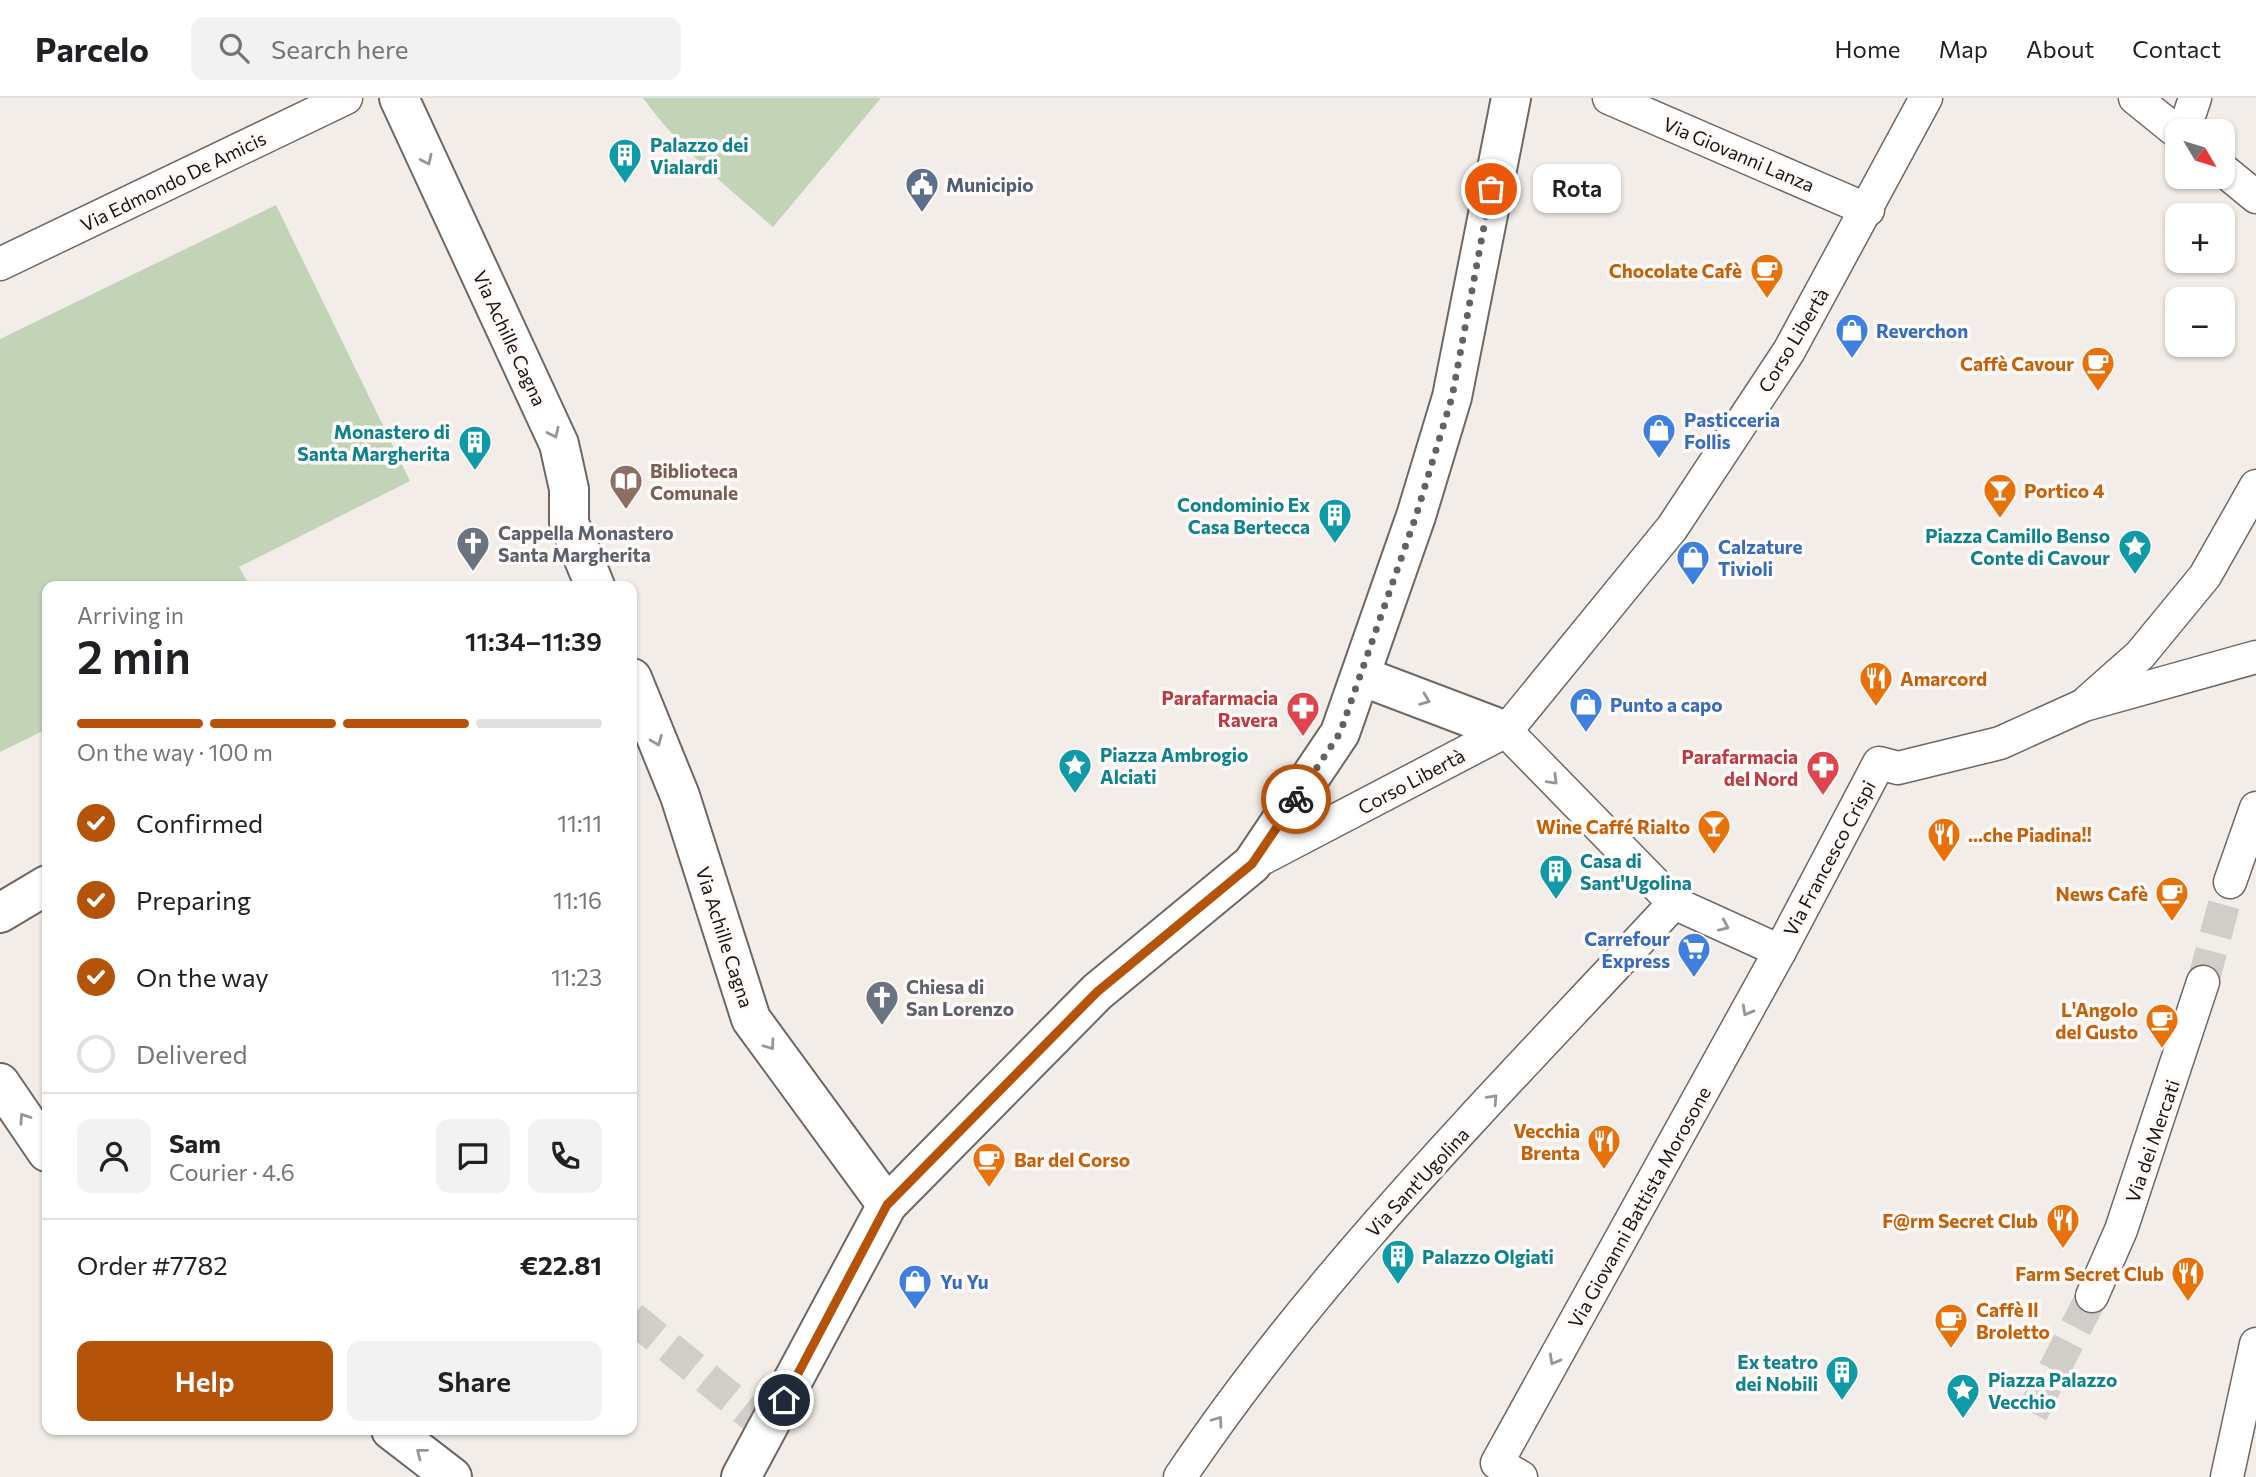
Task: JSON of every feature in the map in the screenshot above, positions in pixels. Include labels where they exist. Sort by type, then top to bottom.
[{"type":"street","name":"Via Edmondo De Amicis","points":[[0,264],[346,98]]},
{"type":"street","name":"Via Achille Cagna","points":[[399,98],[559,444],[569,489],[569,523],[593,581]]},
{"type":"street","points":[[1252,864],[1340,733],[1361,676],[1452,397],[1511,98]]},
{"type":"street","name":"Via Giovanni Lanza","points":[[1609,98],[1868,210]]},
{"type":"street","name":"Corso Libertà","points":[[741,1477],[763,1420],[887,1205],[1097,992],[1252,864],[1506,731],[1672,528],[1789,351],[1868,210],[1926,98]]},
{"type":"street","points":[[2135,98],[2165,122]]},
{"type":"street","points":[[2188,119],[2195,98]]},
{"type":"street","points":[[2235,180],[2256,197]]},
{"type":"street","points":[[2084,705],[2140,655],[2205,576],[2256,486]]},
{"type":"street","points":[[2084,705],[2256,657]]},
{"type":"street","name":"Corso Libertà","points":[[1361,676],[1506,731]]},
{"type":"street","name":"Via Achille Cagna","points":[[637,690],[680,796],[751,1018],[887,1205]]},
{"type":"street","name":"Via Francesco Crispi","points":[[1506,731],[1674,903],[1780,951],[1879,763],[1898,768],[2000,743],[2084,705]]},
{"type":"street","points":[[2230,882],[2256,808]]},
{"type":"street","points":[[0,913],[42,888]]},
{"type":"street","name":"Via Sant'Ugolina","points":[[1180,1477],[1217,1421],[1336,1269],[1674,903]]},
{"type":"street","name":"Via Giovanni Battista Morosone","points":[[1509,1470],[1780,951]]},
{"type":"street","name":"Via dei Mercati","points":[[2092,1296],[2121,1230],[2203,982]]},
{"type":"street","points":[[0,1083],[42,1145]]},
{"type":"street","points":[[2228,1477],[2256,1344]]},
{"type":"street","points":[[397,1435],[452,1477]]},
{"type":"green space","points":[[643,98],[881,98],[773,227],[688,150]]},
{"type":"green space","points":[[276,205],[410,481],[239,567],[247,581],[42,581],[42,731],[0,752],[0,339]]},
{"type":"tunnel","points":[[2203,982],[2230,882]]},
{"type":"tunnel","points":[[2032,1413],[2092,1296]]},
{"type":"tunnel","points":[[637,1321],[754,1417]]},
{"type":"way so far","points":[[1296,799],[1340,733],[1416,516],[1452,397],[1491,189]]},
{"type":"place","name":"Palazzo dei Vialardi","points":[[625,185]]},
{"type":"place","name":"Rota","points":[[1491,189]]},
{"type":"place","name":"Municipio","points":[[922,214]]},
{"type":"place","name":"Chocolate Cafè","points":[[1767,300]]},
{"type":"place","name":"Reverchon","points":[[1852,360]]},
{"type":"place","name":"Caffè Cavour","points":[[2098,393]]},
{"type":"place","name":"Pasticceria Follis","points":[[1659,460]]},
{"type":"place","name":"Monastero di Santa Margherita","points":[[475,472]]},
{"type":"place","name":"Biblioteca Comunale","points":[[626,511]]},
{"type":"place","name":"Portico 4","points":[[2000,520]]},
{"type":"place","name":"Condominio Ex Casa Bertecca","points":[[1335,545]]},
{"type":"place","name":"Cappella Monastero Santa Margherita","points":[[473,573]]},
{"type":"place","name":"Piazza Camillo Benso Conte di Cavour","points":[[2135,576]]},
{"type":"place","name":"Calzature Tivioli","points":[[1693,587]]},
{"type":"place","name":"Amarcord","points":[[1876,708]]},
{"type":"place","name":"Punto a capo","points":[[1586,734]]},
{"type":"place","name":"Parafarmacia Ravera","points":[[1303,738]]},
{"type":"place","name":"Piazza Ambrogio Alciati","points":[[1075,795]]},
{"type":"place","name":"Parafarmacia del Nord","points":[[1823,797]]},
{"type":"place","name":"Wine Caffé Rialto","points":[[1714,856]]},
{"type":"place","name":"...che Piadina!!","points":[[1944,864]]},
{"type":"place","name":"Casa di Sant'Ugolina","points":[[1556,901]]},
{"type":"place","name":"News Cafè","points":[[2172,923]]},
{"type":"place","name":"Carrefour Express","points":[[1694,979]]},
{"type":"place","name":"Chiesa di San Lorenzo","points":[[882,1027]]},
{"type":"place","name":"L'Angolo del Gusto","points":[[2162,1050]]},
{"type":"place","name":"Vecchia Brenta","points":[[1604,1171]]},
{"type":"place","name":"Bar del Corso","points":[[989,1189]]},
{"type":"place","name":"F@rm Secret Club","points":[[2063,1250]]},
{"type":"place","name":"Palazzo Olgiati","points":[[1398,1286]]},
{"type":"place","name":"Farm Secret Club","points":[[2188,1303]]},
{"type":"place","name":"Yu Yu","points":[[915,1311]]},
{"type":"place","name":"Caffè Il Broletto","points":[[1951,1350]]},
{"type":"place","name":"Ex teatro dei Nobili","points":[[1842,1402]]},
{"type":"place","name":"Piazza Palazzo Vecchio","points":[[1963,1420]]},
{"type":"route","points":[[784,1400],[887,1205],[1097,992],[1252,864],[1296,799]]}]
